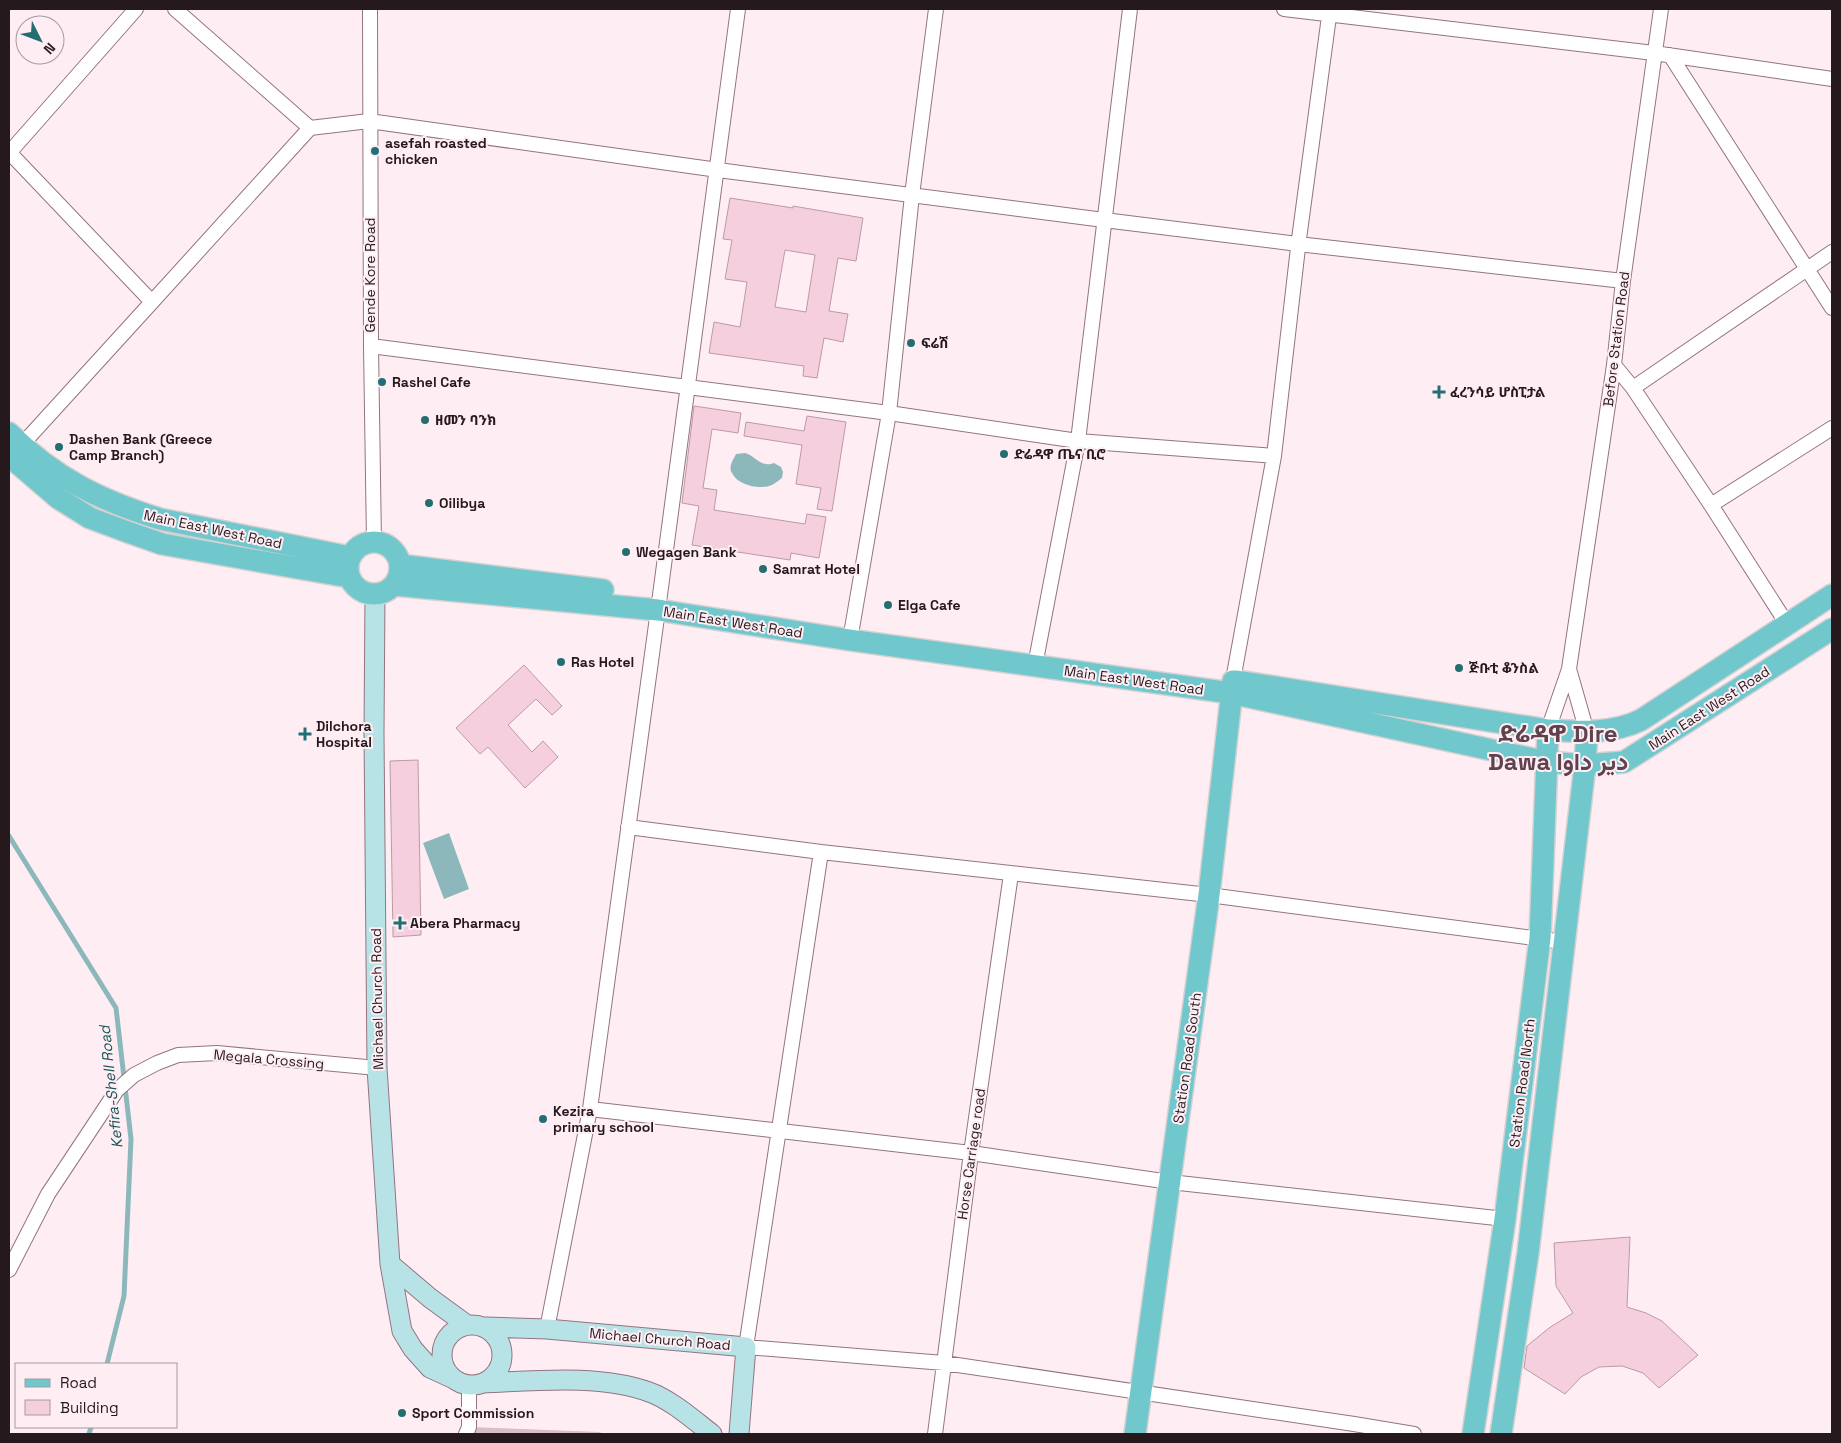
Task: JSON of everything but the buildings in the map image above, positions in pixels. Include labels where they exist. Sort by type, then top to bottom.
[{"type":"main road","name":"Main East West Road","points":[[12,448],[95,496],[132,510],[160,519],[264,540],[350,567]]},
{"type":"main road","name":"Main East West Road","points":[[12,448],[43,487],[90,518],[162,544],[259,561],[350,567]]},
{"type":"main road","points":[[259,561],[264,540]]},
{"type":"main road","points":[[374,542],[388,546],[394,552],[397,575],[382,593],[375,594],[359,590],[350,567],[354,551],[360,546],[374,542]]},
{"type":"main road","name":"Main East West Road","points":[[397,575],[659,604],[850,634],[1232,687],[1548,730],[1587,732],[1629,726],[1641,720],[1832,595]]},
{"type":"main road","name":"Michael Church Road","points":[[375,594],[374,733],[378,1068],[390,1264],[402,1331],[413,1349],[430,1368],[468,1382],[554,1380],[617,1383],[651,1392],[681,1410],[712,1434]]},
{"type":"main road","name":"Main East West Road","points":[[850,634],[1037,655],[1232,687],[1547,762],[1585,765],[1624,762],[1832,629]]},
{"type":"main road","name":"Station Road South","points":[[1136,1434],[1209,895],[1232,687]]},
{"type":"main road","name":"Station Road North","points":[[1473,1434],[1505,1219],[1540,938],[1548,730]]},
{"type":"main road","name":"Station Road North","points":[[1501,1434],[1528,1253],[1585,765],[1587,732]]},
{"type":"main road","points":[[390,1264],[430,1298],[467,1325]]},
{"type":"main road","points":[[476,1324],[486,1327],[499,1340],[502,1348],[503,1358],[495,1375],[468,1382],[446,1370],[442,1360],[447,1338],[455,1330],[467,1325],[476,1324]]},
{"type":"main road","name":"Michael Church Road","points":[[486,1327],[547,1329],[746,1347],[739,1434]]},
{"type":"street","points":[[136,9],[9,152],[152,302]]},
{"type":"street","points":[[175,9],[310,128]]},
{"type":"street","name":"Gende Kore Road","points":[[370,9],[369,121],[374,542]]},
{"type":"street","points":[[547,1329],[590,1109],[718,170],[738,9]]},
{"type":"street","points":[[850,634],[889,413],[912,195],[936,9]]},
{"type":"street","points":[[1037,655],[1078,441],[1130,9]]},
{"type":"street","points":[[1284,9],[1330,12],[1670,55],[1832,79]]},
{"type":"street","name":"Before Station Road","points":[[1548,730],[1569,669],[1614,365],[1623,281],[1661,9]]},
{"type":"street","points":[[1232,687],[1274,456],[1298,244],[1330,12]]},
{"type":"street","points":[[1670,55],[1832,308]]},
{"type":"street","points":[[12,448],[152,302],[310,128],[369,121],[718,170],[1104,220],[1623,281]]},
{"type":"street","points":[[1633,388],[1832,252]]},
{"type":"street","points":[[371,346],[889,413],[1078,441],[1274,456]]},
{"type":"street","points":[[1614,365],[1633,388],[1711,505],[1786,624]]},
{"type":"street","points":[[1711,505],[1832,428]]},
{"type":"street","name":"Before Station Road","points":[[1569,669],[1587,732]]},
{"type":"street","points":[[628,827],[821,852],[1209,895],[1564,942]]},
{"type":"street","points":[[821,852],[746,1347],[944,1363],[1354,1429],[1414,1434]]},
{"type":"street","name":"Horse Carriage road","points":[[935,1434],[971,1153],[1011,874]]},
{"type":"street","name":"Megala Crossing","points":[[9,1270],[48,1194],[117,1090],[134,1075],[178,1055],[217,1053],[378,1068]]},
{"type":"street","points":[[590,1109],[971,1153],[1170,1182],[1505,1219]]},
{"type":"street","points":[[466,1434],[468,1426],[468,1382]]},
{"type":"shaded area","points":[[469,1427],[600,1432],[602,1434],[466,1434]]},
{"type":"water","points":[[745,453],[762,463],[774,463],[781,467],[783,472],[782,478],[772,485],[762,487],[750,486],[739,481],[731,471],[732,461],[736,454]]},
{"type":"water","points":[[449,833],[469,889],[444,899],[423,843]]},
{"type":"waterway","name":"Kefira-Shell Road","points":[[9,836],[116,1008],[131,1139],[124,1296],[107,1363]]},
{"type":"waterway","name":"Kefira-Shell Road","points":[[89,1434],[91,1428]]},
{"type":"place","name":"asefah roasted chicken","points":[[375,151]]},
{"type":"place","name":"ፍሬሽ","points":[[911,343]]},
{"type":"place","name":"Rashel Cafe","points":[[382,382]]},
{"type":"place","name":"ፈረንሳይ ሆስፒታል","points":[[1439,392]]},
{"type":"place","name":"ዘመን ባንክ","points":[[425,420]]},
{"type":"place","name":"Dashen Bank (Greece Camp Branch)","points":[[59,447]]},
{"type":"place","name":"ድሬዳዋ ጤና ቢሮ","points":[[1004,454]]},
{"type":"place","name":"Oilibya","points":[[429,503]]},
{"type":"place","name":"Wegagen Bank","points":[[626,552]]},
{"type":"place","name":"Samrat Hotel","points":[[763,569]]},
{"type":"place","name":"Elga Cafe","points":[[888,605]]},
{"type":"place","name":"Ras Hotel","points":[[561,662]]},
{"type":"place","name":"ጅቡቲ ቆንስል","points":[[1459,668]]},
{"type":"place","name":"Dilchora Hospital","points":[[305,734]]},
{"type":"place","name":"Abera Pharmacy","points":[[400,923]]},
{"type":"place","name":"Kezira primary school","points":[[543,1119]]},
{"type":"place","name":"Sport Commission","points":[[402,1413]]},
{"type":"district","name":"ድሬዳዋ Dire Dawa دير داوا","points":[[1558,748]]}]
